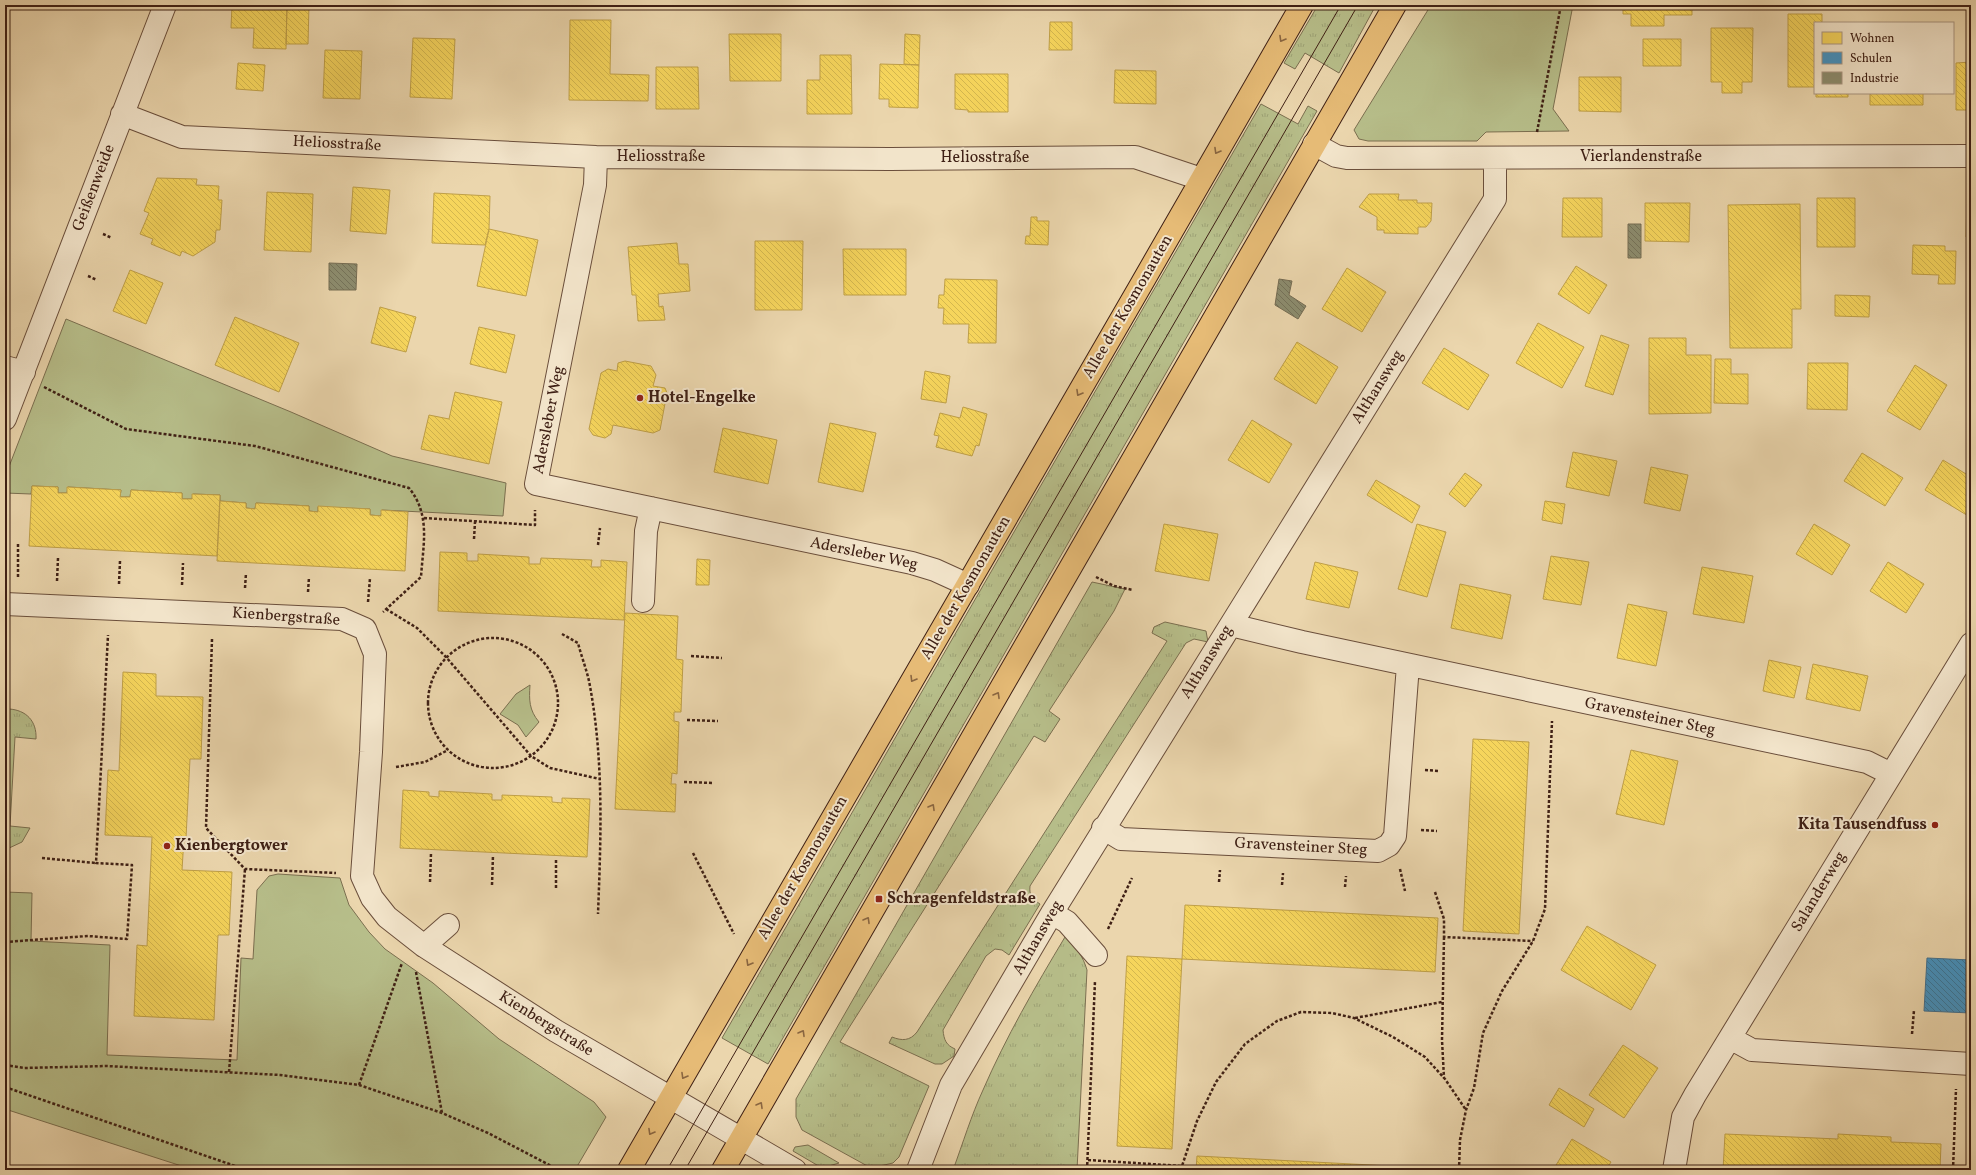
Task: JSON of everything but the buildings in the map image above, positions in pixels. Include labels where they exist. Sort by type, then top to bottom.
[{"type":"main road","name":"Allee der Kosmonauten","points":[[629,1170],[1302,5]]},
{"type":"main road","points":[[723,1170],[1395,5]]},
{"type":"street","name":"Geißenweide","points":[[5,419],[14,370],[122,114],[165,5]]},
{"type":"street","name":"Heliosstraße","points":[[122,114],[182,137],[596,157],[890,159],[1135,156],[1201,179]]},
{"type":"street","name":"Vierlandenstraße","points":[[1314,144],[1336,156],[1347,158],[1971,156]]},
{"type":"street","name":"Adersleber Weg","points":[[596,157],[595,185],[536,484],[651,508],[755,537],[912,563],[935,570],[968,585]]},
{"type":"street","name":"Althansweg","points":[[918,1170],[951,1085],[1052,913],[1103,828],[1231,625],[1495,199],[1494,158]]},
{"type":"street","points":[[642,601],[646,531],[651,508]]},
{"type":"street","name":"Kienbergstraße","points":[[5,604],[342,619],[365,629],[375,654],[371,752],[362,876],[372,898],[387,917],[420,955],[556,1031],[795,1170]]},
{"type":"street","name":"Gravensteiner Steg","points":[[1231,625],[1408,665],[1867,762],[1891,774]]},
{"type":"street","name":"Salanderweg","points":[[1674,1170],[1683,1117],[1702,1082],[1971,644]]},
{"type":"street","name":"Gravensteiner Steg","points":[[1103,828],[1121,838],[1378,851],[1388,845],[1396,836],[1408,665]]},
{"type":"street","points":[[1052,913],[1067,922],[1096,955]]},
{"type":"street","points":[[420,955],[448,925]]},
{"type":"street","points":[[1730,1038],[1752,1050],[1971,1064]]},
{"type":"path","points":[[197,5],[203,7]]},
{"type":"path","points":[[1537,137],[1561,5]]},
{"type":"path","points":[[43,387],[126,429],[255,446],[409,488],[418,499],[424,518],[421,577],[365,629]]},
{"type":"path","points":[[424,518],[535,525],[536,484]]},
{"type":"path","points":[[474,522],[474,539]]},
{"type":"path","points":[[598,545],[600,528]]},
{"type":"path","points":[[18,544],[18,581]]},
{"type":"path","points":[[57,583],[58,558]]},
{"type":"path","points":[[119,586],[120,561]]},
{"type":"path","points":[[181,590],[183,563]]},
{"type":"path","points":[[245,593],[246,573]]},
{"type":"path","points":[[1092,574],[1114,586],[1133,590]]},
{"type":"path","points":[[308,596],[309,577]]},
{"type":"path","points":[[368,602],[370,578]]},
{"type":"path","points":[[96,863],[110,608]]},
{"type":"path","points":[[386,609],[417,628],[446,657],[531,756],[550,768],[600,779]]},
{"type":"path","points":[[214,613],[206,828],[244,869],[339,873]]},
{"type":"path","points":[[562,634],[578,643],[588,678],[593,707],[600,779],[601,821],[598,914]]},
{"type":"path","points":[[485,637],[506,638],[527,646],[544,660],[555,679],[559,700],[556,722],[547,741],[531,756],[510,766],[488,768],[466,762],[448,750],[435,733],[428,707],[428,693],[434,674],[446,657],[464,644],[485,637]]},
{"type":"path","points":[[691,656],[722,658]]},
{"type":"path","points":[[1459,1170],[1460,1140],[1466,1110],[1474,1088],[1483,1033],[1502,991],[1533,941],[1545,908],[1553,696]]},
{"type":"path","points":[[687,720],[718,721]]},
{"type":"path","points":[[388,768],[425,762],[448,750]]},
{"type":"path","points":[[684,782],[713,783]]},
{"type":"path","points":[[430,882],[431,853]]},
{"type":"path","points":[[693,853],[736,937]]},
{"type":"path","points":[[492,885],[493,855]]},
{"type":"path","points":[[5,942],[88,936],[127,939],[132,865],[42,858]]},
{"type":"path","points":[[556,858],[556,888]]},
{"type":"path","points":[[229,1072],[244,869]]},
{"type":"path","points":[[1087,1170],[1096,955],[1132,878]]},
{"type":"path","points":[[1435,892],[1444,919],[1442,1002],[1444,1079]]},
{"type":"path","points":[[1444,936],[1533,941]]},
{"type":"path","points":[[420,955],[442,1113]]},
{"type":"path","points":[[359,1085],[404,956]]},
{"type":"path","points":[[1354,1018],[1442,1002]]},
{"type":"path","points":[[1912,1042],[1914,1010]]},
{"type":"path","points":[[1181,1170],[1197,1121],[1216,1082],[1245,1044],[1277,1021],[1301,1012],[1332,1013],[1354,1018],[1394,1037],[1424,1057],[1444,1079],[1466,1110]]},
{"type":"path","points":[[5,1065],[24,1068],[106,1066],[229,1072],[280,1075],[359,1085],[442,1113],[488,1133],[559,1170]]},
{"type":"path","points":[[5,1087],[247,1170]]},
{"type":"path","points":[[1952,1170],[1955,1105]]},
{"type":"path","points":[[1088,1160],[1182,1166]]},
{"type":"green space","points":[[1318,5],[1376,5],[1339,73],[1305,53],[1295,69],[1284,63]]},
{"type":"green space","points":[[1431,5],[1573,5],[1553,109],[1569,131],[1486,132],[1477,141],[1368,141],[1359,139],[1354,130]]},
{"type":"green space","points":[[1261,104],[1298,124],[1308,106],[1317,111],[768,1064],[722,1038]]},
{"type":"green space","points":[[66,319],[291,412],[392,456],[506,483],[503,516],[382,510],[381,516],[370,515],[370,509],[318,507],[318,512],[309,511],[309,506],[256,503],[255,509],[246,508],[246,503],[220,501],[220,495],[193,494],[192,499],[182,499],[182,493],[131,490],[130,497],[120,497],[121,490],[68,487],[67,493],[58,493],[58,487],[32,486],[31,494],[5,493],[5,477]]},
{"type":"green space","points":[[1092,582],[1125,589],[1114,611],[1049,711],[1060,719],[1045,742],[1034,736],[840,1042],[929,1086],[899,1157],[893,1163],[871,1168],[802,1130],[796,1117],[796,1099]]},
{"type":"green space","points":[[1165,622],[1206,631],[1208,642],[1194,639],[1186,643],[1030,886],[1032,896],[1040,904],[1009,955],[1002,950],[995,949],[986,956],[943,1030],[946,1042],[949,1046],[955,1049],[954,1056],[942,1064],[935,1064],[889,1043],[892,1037],[909,1039],[917,1032],[1167,641],[1152,633],[1154,627]]},
{"type":"green space","points":[[530,685],[530,705],[539,722],[526,737],[518,725],[500,714],[516,694]]},
{"type":"green space","points":[[9,709],[21,712],[29,718],[35,727],[36,739],[15,737],[10,826],[30,828],[22,842],[5,849],[5,762],[7,726],[5,726],[5,710]]},
{"type":"green space","points":[[278,874],[340,878],[349,905],[369,932],[385,949],[433,983],[499,1039],[594,1102],[606,1117],[575,1170],[194,1170],[5,1109],[5,892],[32,893],[31,941],[110,945],[107,1055],[237,1060],[241,958],[253,959],[257,890],[269,876]]},
{"type":"green space","points":[[1065,937],[1079,952],[1087,970],[1077,1170],[953,1170],[975,1110],[1001,1051],[1021,1012]]},
{"type":"green space","points":[[808,1145],[839,1163],[822,1168],[793,1151],[795,1147]]},
{"type":"tram line","points":[[667,1170],[1341,5]]},
{"type":"tram line","points":[[685,1170],[1358,5]]},
{"type":"place","name":"Hotel-Engelke","points":[[640,398]]},
{"type":"place","name":"Kita Tausendfuss","points":[[1935,825]]},
{"type":"place","name":"Kienbergtower","points":[[167,846]]},
{"type":"place","name":"Schragenfeldstraße","points":[[879,899]]}]
